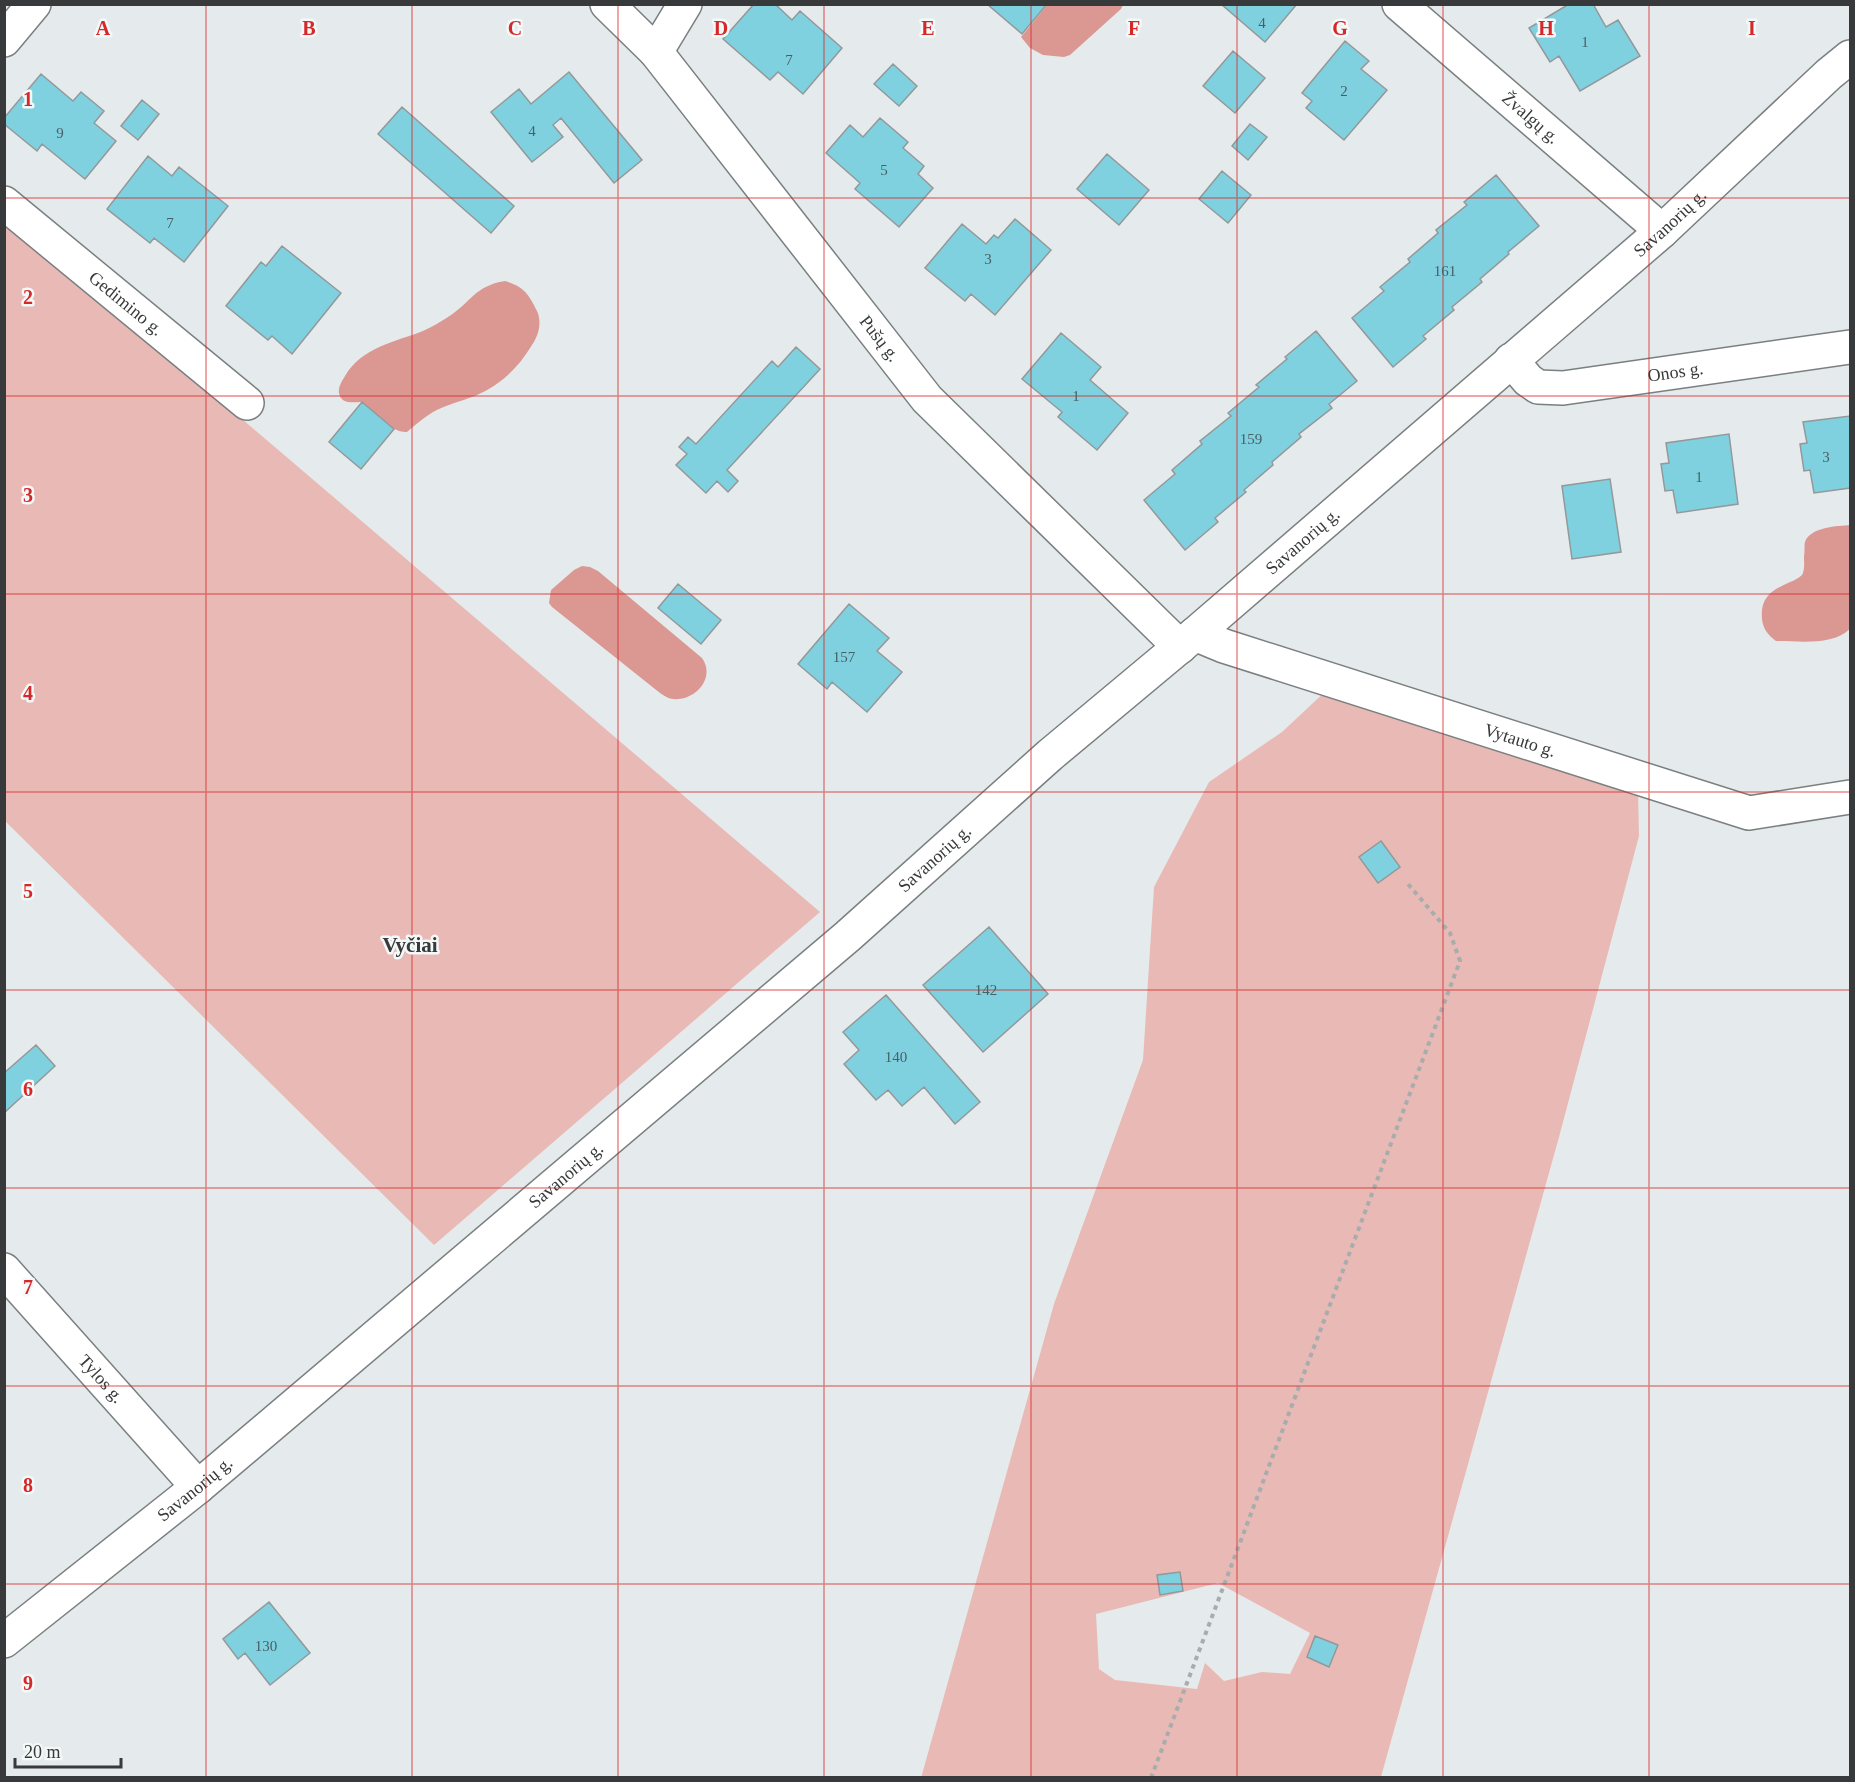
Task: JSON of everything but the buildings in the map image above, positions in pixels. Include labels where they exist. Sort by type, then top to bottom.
[{"type":"street","points":[[4,40],[34,4]]},
{"type":"street","name":"Pušų g.","points":[[607,4],[656,52],[927,399],[1187,640]]},
{"type":"street","points":[[656,52],[685,4]]},
{"type":"street","name":"Žvalgų g.","points":[[1399,4],[1662,231]]},
{"type":"street","name":"Savanorių g.","points":[[4,1641],[198,1487],[848,936],[1050,755],[1662,231],[1829,74],[1851,57]]},
{"type":"street","name":"Gedimino g.","points":[[4,203],[247,403]]},
{"type":"street","name":"Onos g.","points":[[1511,360],[1528,380],[1538,387],[1563,388],[1851,347]]},
{"type":"street","name":"Vytauto g.","points":[[1187,640],[1224,646],[1749,813],[1851,797]]},
{"type":"street","name":"Tylos g.","points":[[4,1270],[198,1487]]},
{"type":"path","points":[[1151,1778],[1460,961],[1450,933],[1408,884]]},
{"type":"shaded area","points":[[1047,5],[1123,5],[1070,55],[1064,57],[1043,55],[1030,48],[1021,37]]},
{"type":"shaded area","points":[[4,216],[820,912],[434,1245],[5,821]]},
{"type":"shaded area","points":[[505,281],[521,288],[528,295],[539,315],[539,328],[534,341],[521,361],[493,387],[433,412],[407,432],[389,426],[362,402],[348,402],[340,397],[342,382],[360,358],[380,347],[433,326],[486,287]]},
{"type":"shaded area","points":[[1850,525],[1850,629],[1825,640],[1776,641],[1766,631],[1763,623],[1762,611],[1765,600],[1773,591],[1802,575],[1805,544],[1812,533],[1825,528]]},
{"type":"shaded area","points":[[582,566],[598,571],[702,658],[707,672],[698,690],[685,698],[671,699],[664,696],[552,607],[549,603],[551,590]]},
{"type":"shaded area","points":[[1328,689],[1638,791],[1639,836],[1559,1137],[1381,1777],[921,1778],[1054,1304],[1143,1060],[1154,887],[1209,782],[1282,732]],"holes":[[[1218,1583],[1310,1633],[1290,1674],[1262,1672],[1224,1681],[1205,1663],[1197,1689],[1115,1680],[1099,1669],[1096,1614]]]},
{"type":"district","name":"Vyčiai","points":[[410,945]]}]
